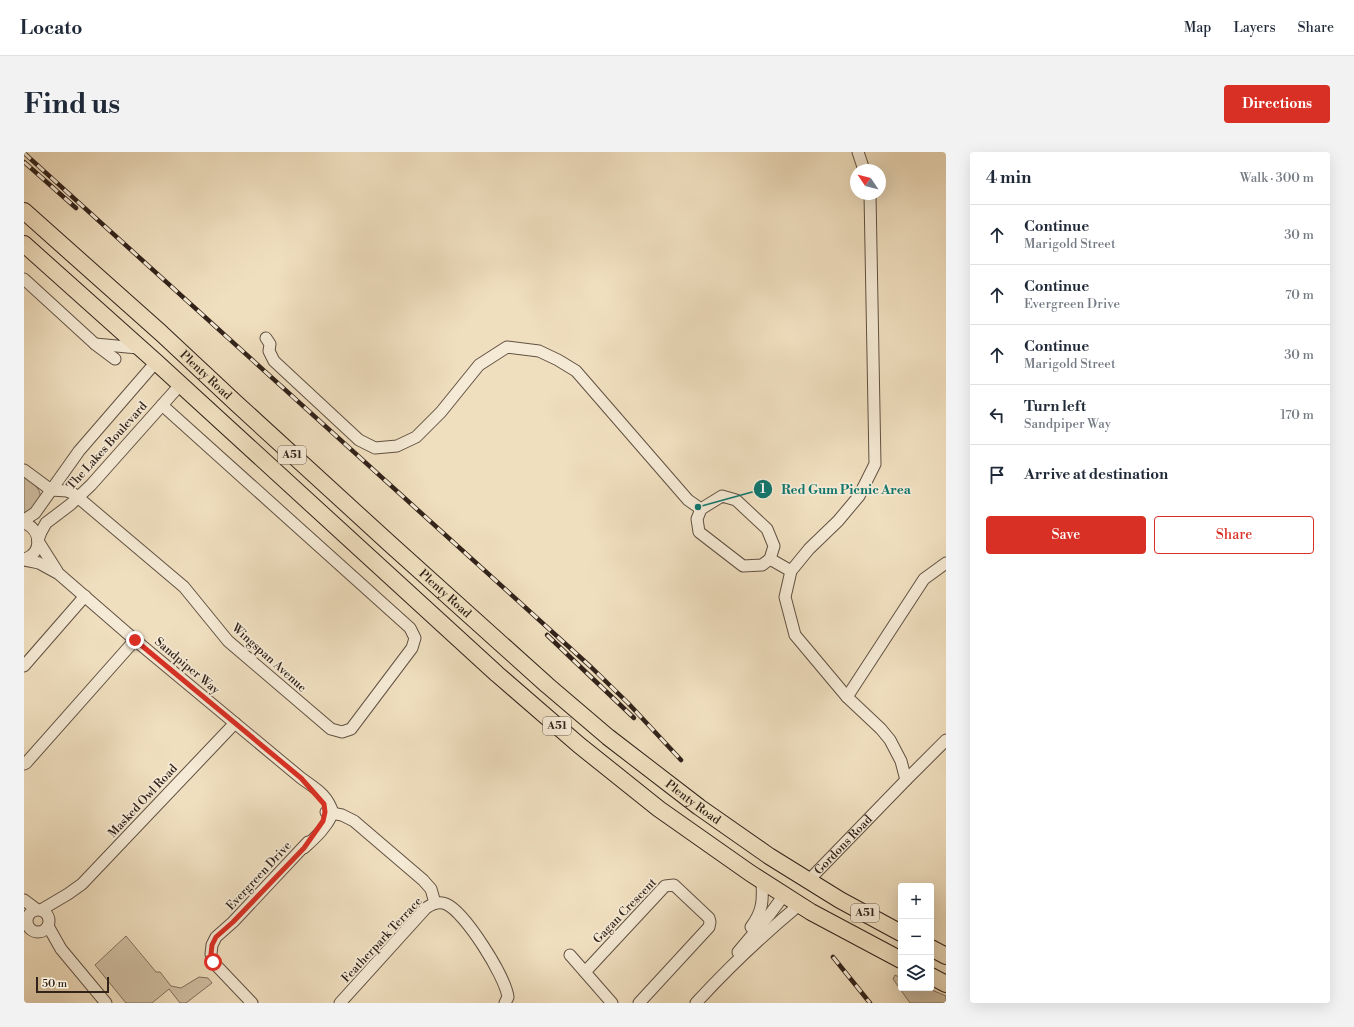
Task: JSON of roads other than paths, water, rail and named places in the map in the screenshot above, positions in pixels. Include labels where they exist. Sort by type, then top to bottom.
[{"type":"highway","name":"Plenty Road","points":[[24,210],[452,599],[608,737],[699,807],[769,856],[840,900],[898,931]]},
{"type":"highway","name":"Plenty Road","points":[[24,244],[138,348],[156,362],[498,674],[579,745],[678,823],[762,881],[799,905],[898,958]]},
{"type":"highway","points":[[156,362],[173,345]]},
{"type":"highway","points":[[180,385],[196,366]]},
{"type":"highway","points":[[784,895],[795,886],[809,880]]},
{"type":"highway","name":"Gordons Road","points":[[799,905],[809,880]]},
{"type":"highway","points":[[934,950],[946,956]]},
{"type":"highway","points":[[934,978],[946,984]]},
{"type":"street","points":[[858,152],[862,164]]},
{"type":"street","points":[[870,200],[875,464],[859,496],[809,549],[791,571],[786,597],[795,635],[847,697],[881,729],[890,740],[901,761],[906,780]]},
{"type":"street","points":[[24,279],[95,344],[115,359]]},
{"type":"street","points":[[266,338],[270,344],[270,351],[274,360],[359,440],[375,448],[397,446],[416,437],[441,412],[479,365],[507,347],[538,351],[558,360],[576,371],[688,500],[701,509]]},
{"type":"street","points":[[95,344],[138,348]]},
{"type":"street","name":"The Lakes Boulevard","points":[[24,520],[35,513],[70,462],[156,362]]},
{"type":"street","name":"The Lakes Boulevard","points":[[24,560],[35,551],[41,532],[46,523],[78,498],[180,385]]},
{"type":"street","name":"Wingspan Avenue","points":[[78,498],[184,588],[228,641],[332,729],[342,732],[351,729],[412,648],[415,638],[410,628],[162,405]]},
{"type":"street","points":[[24,470],[51,490],[71,492],[78,498]]},
{"type":"street","points":[[722,496],[736,500],[767,529],[774,546],[770,559],[762,565],[743,566],[699,532],[697,519],[701,509],[722,496]]},
{"type":"street","name":"Sandpiper Way","points":[[24,523],[33,529],[37,534],[38,541],[59,574]]},
{"type":"street","points":[[770,559],[791,571]]},
{"type":"street","name":"Sandpiper Way","points":[[24,560],[39,563],[59,574],[135,640],[301,778],[324,794],[330,803],[329,812]]},
{"type":"street","points":[[847,697],[924,579],[946,563]]},
{"type":"street","points":[[24,666],[85,596]]},
{"type":"street","points":[[24,764],[135,640]]},
{"type":"street","name":"Masked Owl Road","points":[[68,894],[82,884],[235,723]]},
{"type":"street","name":"Gordons Road","points":[[809,880],[946,740]]},
{"type":"street","points":[[329,812],[342,815],[354,821],[424,880],[431,889],[435,903]]},
{"type":"street","name":"Evergreen Drive","points":[[252,1003],[214,954],[233,922],[304,848],[320,834],[328,824],[329,812]]},
{"type":"street","points":[[719,976],[759,915],[763,900],[762,881]]},
{"type":"street","name":"Gagan Crescent","points":[[585,972],[666,886],[674,885],[709,918],[709,927],[639,1003]]},
{"type":"street","points":[[43,927],[29,928],[25,919],[30,912],[39,910],[68,894]]},
{"type":"street","points":[[24,937],[43,927],[68,894]]},
{"type":"street","name":"Gordons Road","points":[[712,986],[784,895]]},
{"type":"street","points":[[24,900],[46,914],[43,927]]},
{"type":"street","name":"Featherpark Terrace","points":[[340,1003],[426,908],[435,903],[450,906],[474,932],[503,982],[508,997],[505,1003]]},
{"type":"street","name":"Gordons Road","points":[[696,1003],[763,936],[799,905]]},
{"type":"street","points":[[43,927],[106,1003]]},
{"type":"street","points":[[570,955],[612,1003]]},
{"type":"railway","points":[[24,153],[591,667],[628,703],[681,760]]},
{"type":"railway","points":[[24,162],[76,208]]},
{"type":"railway","points":[[547,635],[634,718]]},
{"type":"railway","points":[[833,957],[870,1003]]},
{"type":"place","name":"Red Gum Picnic Area","points":[[698,507]]}]
